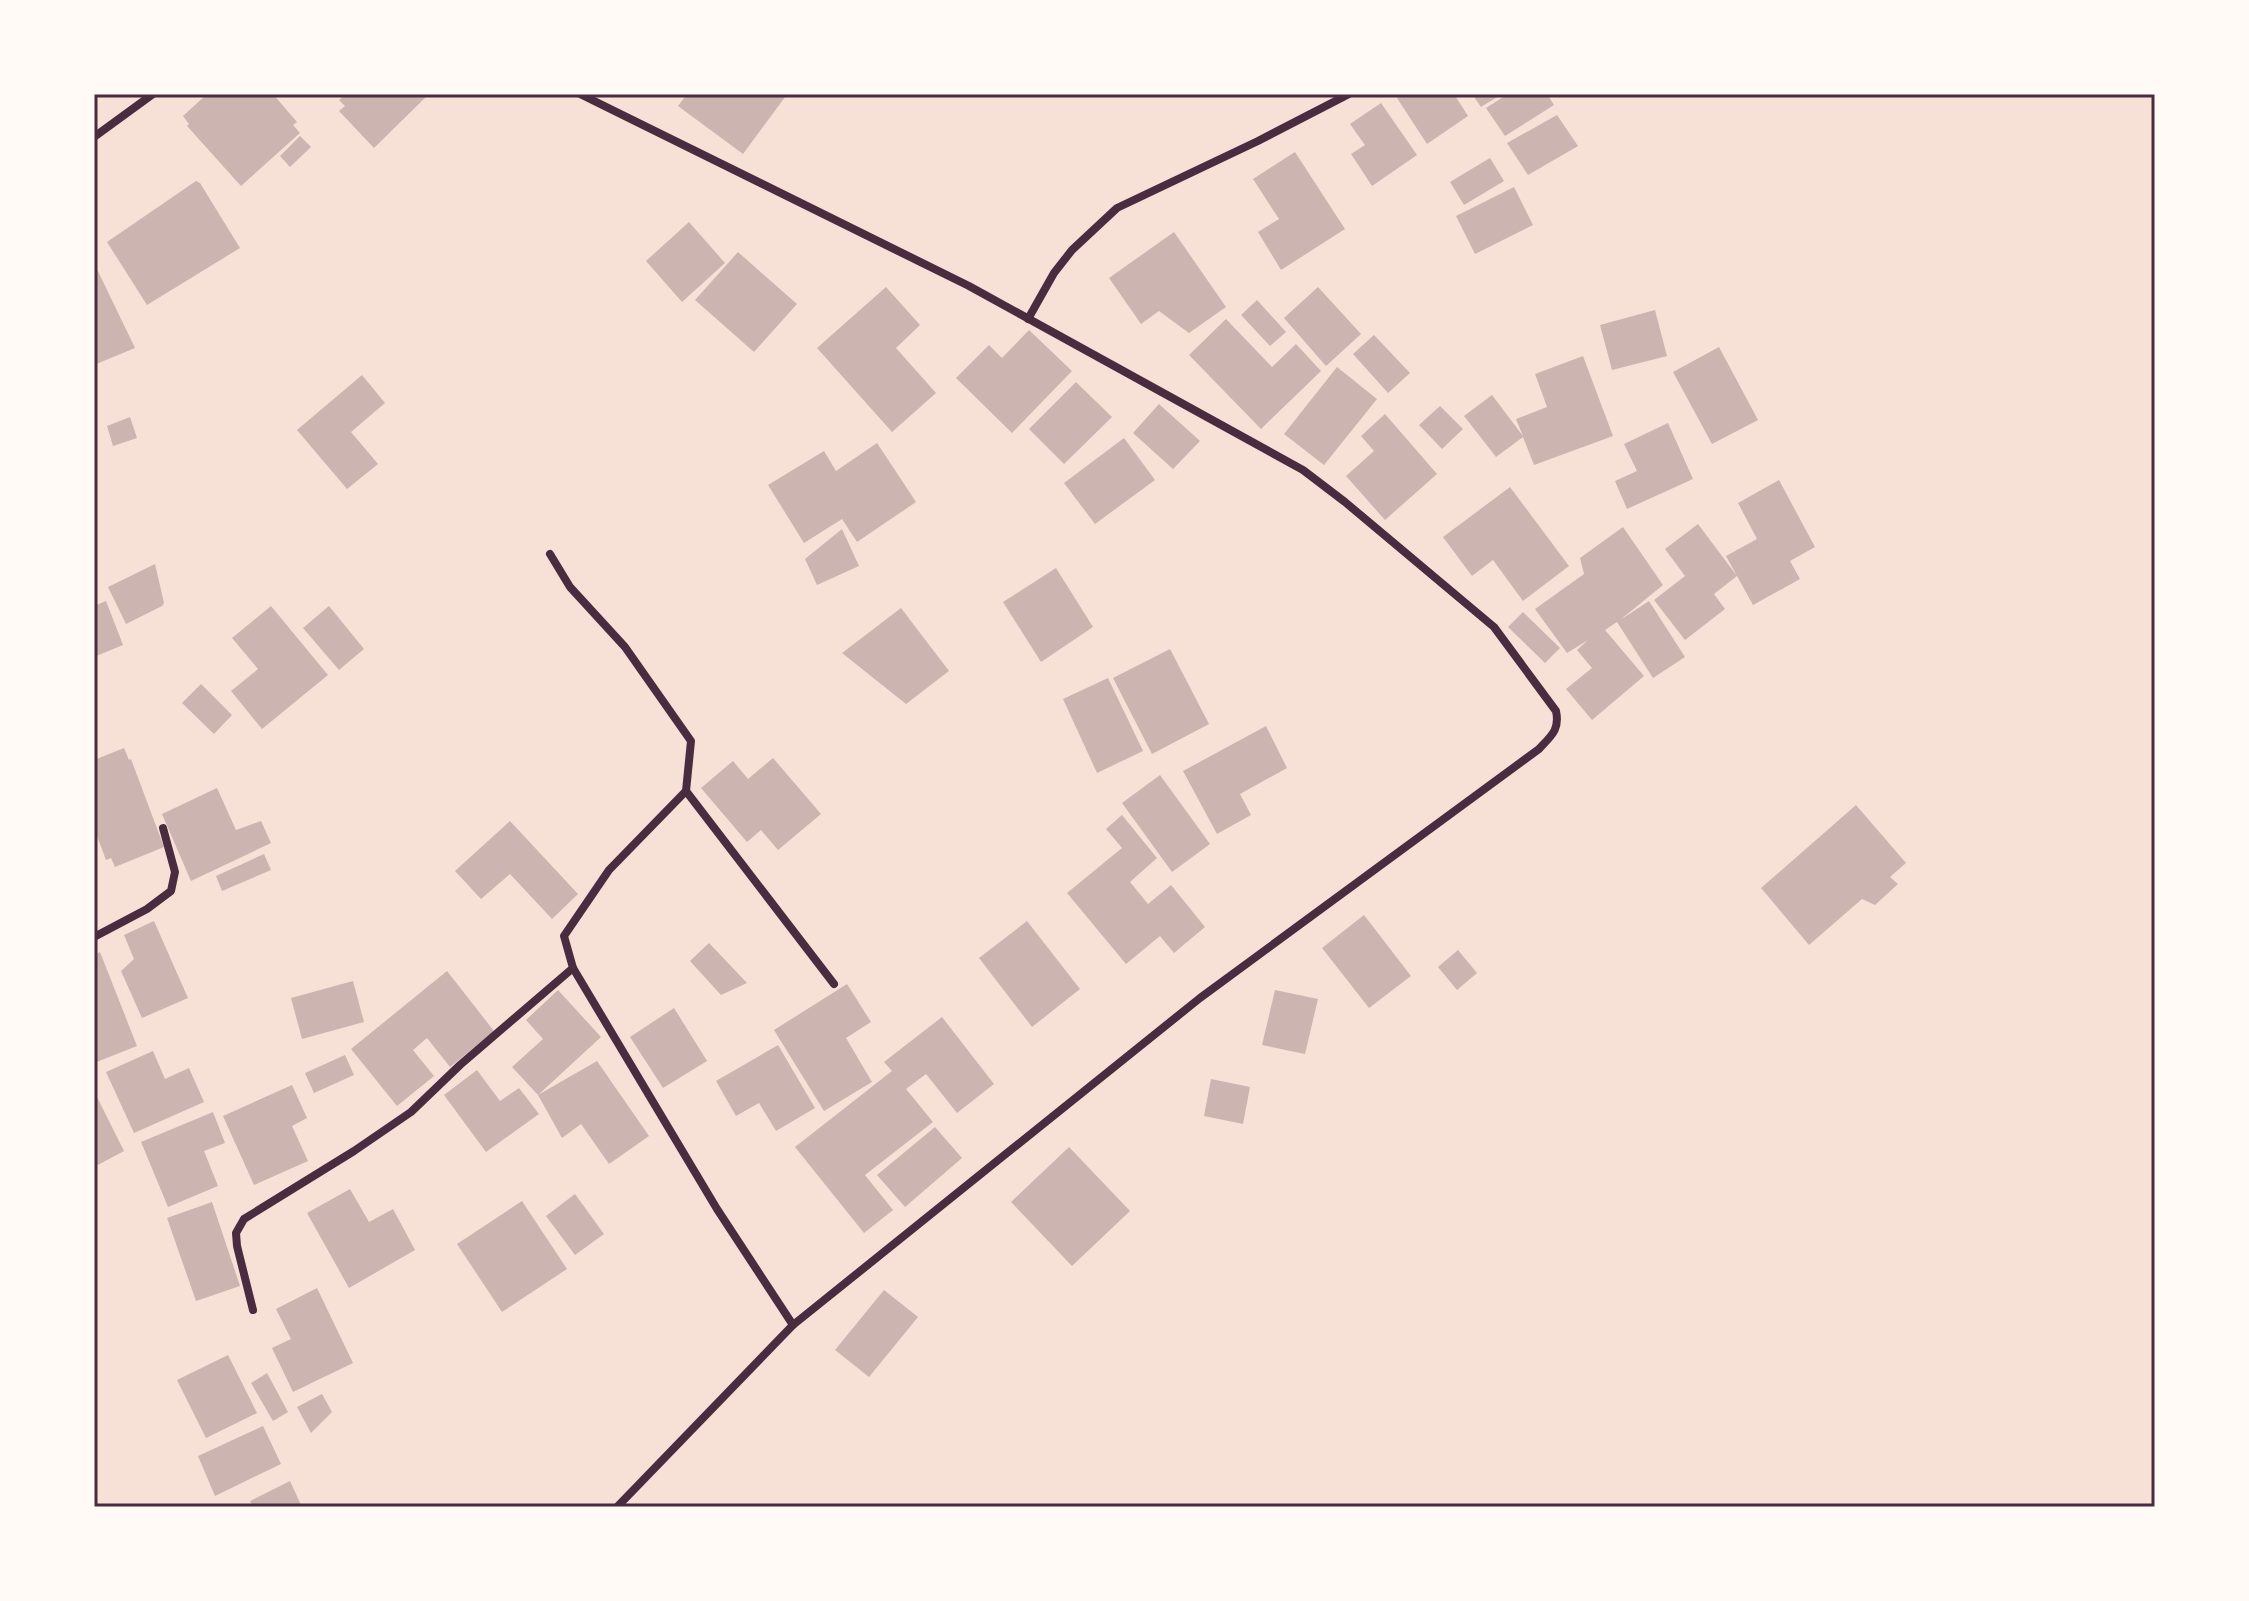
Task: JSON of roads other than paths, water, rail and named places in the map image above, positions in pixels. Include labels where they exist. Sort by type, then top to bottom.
[{"type":"street","points":[[94,137],[153,94]]},
{"type":"street","points":[[580,94],[969,286],[1303,470],[1494,627],[1556,711],[1556,731],[1539,749],[1200,998],[793,1325],[617,1507]]},
{"type":"street","points":[[1028,319],[1054,273],[1072,250],[1117,208],[1349,94]]},
{"type":"street","points":[[550,554],[570,587],[625,647],[691,741],[686,791],[609,870],[564,936],[573,968],[717,1209],[793,1325]]},
{"type":"street","points":[[686,791],[834,984]]},
{"type":"street","points":[[94,937],[147,909],[171,891],[175,872],[163,828]]},
{"type":"street","points":[[253,1310],[237,1246],[236,1233],[244,1219],[411,1112],[460,1065],[573,968]]}]
